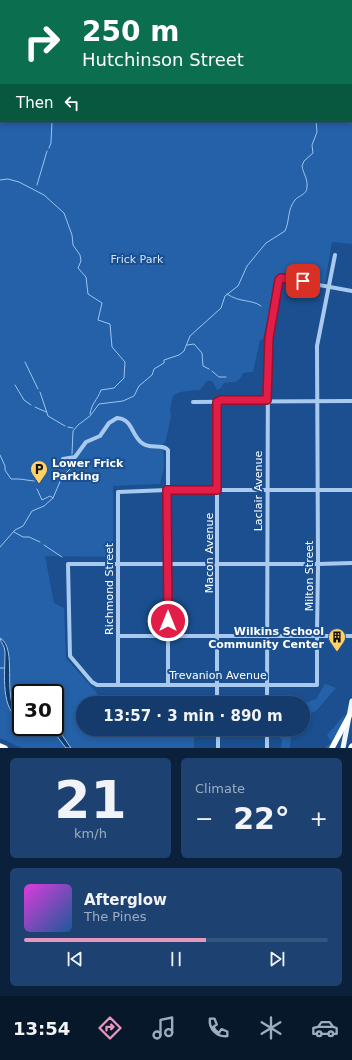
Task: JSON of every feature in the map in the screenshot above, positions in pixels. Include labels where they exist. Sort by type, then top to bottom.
[{"type":"highway","points":[[332,748],[349,716]]},
{"type":"highway","points":[[0,746],[5,748]]},
{"type":"main road","points":[[343,748],[352,701]]},
{"type":"street","points":[[318,401],[317,346],[335,255]]},
{"type":"street","name":"Laclair Avenue","points":[[268,696],[267,400],[269,338],[279,280],[282,278],[328,286]]},
{"type":"street","points":[[328,286],[352,291]]},
{"type":"street","points":[[193,402],[218,400],[352,401]]},
{"type":"street","name":"Macon Avenue","points":[[218,400],[218,696]]},
{"type":"street","name":"Milton Street","points":[[317,685],[318,401]]},
{"type":"street","points":[[63,460],[74,457],[86,442],[100,436],[109,423],[117,418],[126,421],[138,440],[144,445],[149,447],[166,448],[168,454],[168,684]]},
{"type":"street","points":[[167,490],[352,490]]},
{"type":"street","name":"Richmond Street","points":[[118,685],[118,492],[167,490]]},
{"type":"street","name":"Trevanion Avenue","points":[[118,564],[68,564],[70,656],[95,684],[317,685]]},
{"type":"street","points":[[118,564],[352,564]]},
{"type":"street","points":[[118,636],[352,636]]},
{"type":"street","points":[[218,736],[218,748]]},
{"type":"street","points":[[267,736],[267,748]]},
{"type":"green space","name":"Frick Park","points":[[0,122],[352,122],[352,244],[332,242],[325,283],[278,276],[263,339],[260,340],[253,372],[243,373],[240,379],[233,382],[224,383],[221,388],[217,390],[212,381],[207,381],[200,390],[182,392],[173,396],[170,410],[171,417],[165,443],[163,444],[164,467],[160,484],[113,486],[113,557],[45,556],[54,603],[64,608],[66,658],[99,696],[76,696],[76,736],[194,736],[194,748],[22,748],[0,738]]},
{"type":"green space","points":[[325,684],[336,688],[316,711],[310,714],[310,701],[316,699]]},
{"type":"green space","points":[[345,714],[341,728],[329,748],[325,748],[331,742],[327,735]]},
{"type":"green space","points":[[278,736],[291,736],[290,748],[281,748],[282,740]]},
{"type":"shaded area","points":[[0,638],[5,643],[8,651],[12,712],[5,691],[5,650]]},
{"type":"shaded area","points":[[57,736],[63,736],[71,748],[66,748]]},
{"type":"waterway","points":[[49,148],[51,143],[52,122]]},
{"type":"waterway","points":[[72,454],[73,431],[78,425],[90,416],[99,404],[123,401],[134,396],[139,386],[152,375],[154,369],[164,363],[164,360],[179,355],[184,351],[190,336],[221,308],[225,296],[238,286],[247,266],[266,243],[285,231],[292,204],[307,190],[307,181],[302,166],[304,161],[313,153],[312,145],[317,132],[316,122]]},
{"type":"waterway","points":[[37,185],[47,151]]},
{"type":"waterway","points":[[0,180],[8,179],[19,182],[44,195],[64,213],[72,235],[73,245],[80,255],[81,261],[78,268],[86,277],[88,294],[102,303],[98,320],[110,324],[112,347],[125,362],[124,378],[114,388],[101,390],[90,414]]},
{"type":"waterway","points":[[227,294],[237,299],[254,302],[261,306]]},
{"type":"waterway","points":[[187,345],[194,344],[202,353],[203,366],[209,369]]},
{"type":"waterway","points":[[25,362],[38,389]]},
{"type":"waterway","points":[[212,371],[219,377],[226,377]]},
{"type":"waterway","points":[[15,385],[24,400],[31,405]]},
{"type":"waterway","points":[[40,392],[48,416],[65,426]]},
{"type":"waterway","points":[[35,407],[46,412]]},
{"type":"waterway","points":[[68,427],[73,428]]},
{"type":"waterway","points":[[0,455],[5,466],[5,470],[11,479],[34,481]]},
{"type":"waterway","points":[[0,547],[15,530],[23,526],[32,511],[44,506],[53,498],[62,477],[72,467],[73,461]]},
{"type":"waterway","points":[[37,489],[42,500],[50,496],[53,498]]},
{"type":"waterway","points":[[14,532],[23,537],[29,537],[40,542]]},
{"type":"waterway","points":[[44,545],[62,557]]},
{"type":"place","name":"Lower Frick Parking","points":[[39,484]]},
{"type":"place","name":"Wilkins School Community Center","points":[[337,652]]},
{"type":"route","points":[[168,621],[167,490],[217,490],[217,402],[221,400],[267,400],[269,338],[279,280],[281,278],[303,281]]}]
